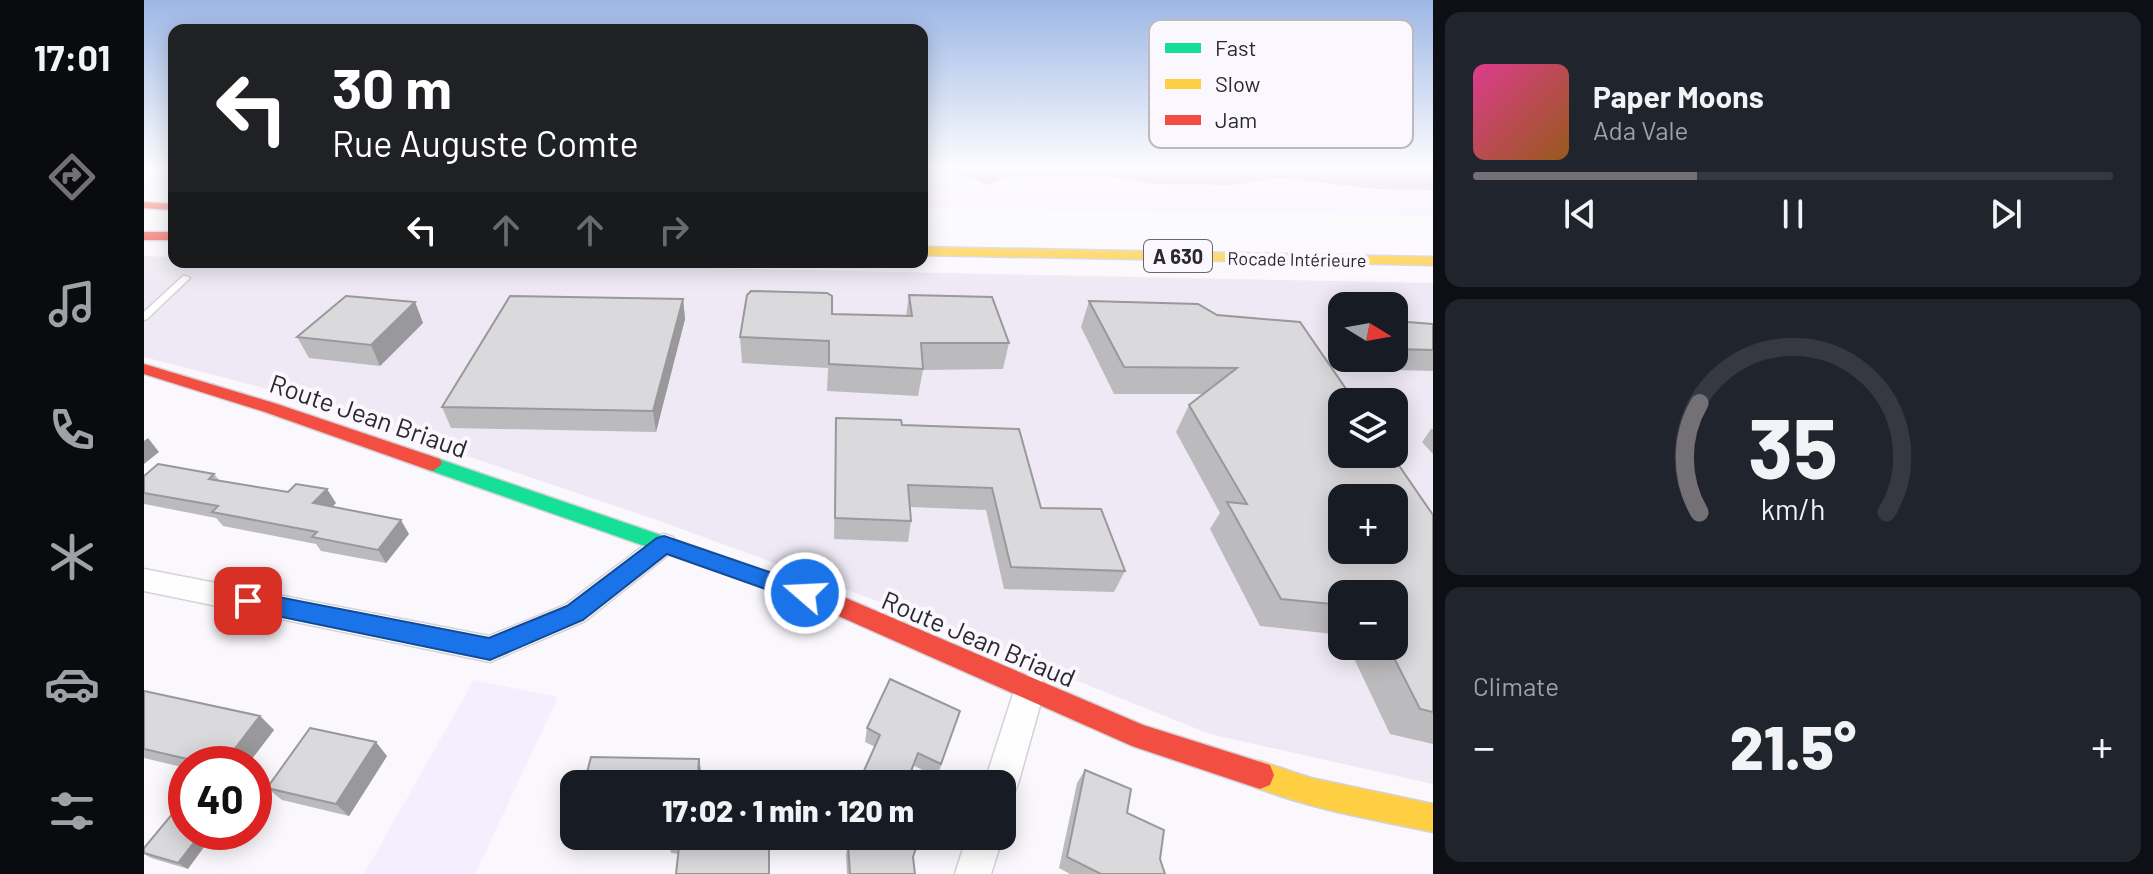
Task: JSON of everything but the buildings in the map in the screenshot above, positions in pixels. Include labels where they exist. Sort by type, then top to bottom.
[{"type":"main road","points":[[144,213],[168,214]]},
{"type":"main road","points":[[144,236],[168,236]]},
{"type":"main road","name":"Rocade Intérieure","points":[[928,251],[1433,261]]},
{"type":"main road","name":"Route Jean Briaud","points":[[144,369],[271,408],[833,603],[1141,737],[1271,780],[1433,818]]},
{"type":"street","points":[[144,580],[490,649],[575,613],[664,544]]},
{"type":"street","points":[[1005,770],[1030,688]]},
{"type":"street","points":[[973,874],[981,850]]},
{"type":"lane","points":[[144,317],[186,278]]},
{"type":"shaded area","points":[[928,207],[928,207],[1433,207],[1433,216]]},
{"type":"shaded area","points":[[144,256],[168,257],[168,268],[702,268],[1433,283],[1433,784],[1210,734],[891,606],[657,520],[271,390],[144,357]]},
{"type":"shaded area","points":[[474,680],[558,697],[475,874],[364,874]]},
{"type":"traffic: fast","points":[[433,464],[781,585]]},
{"type":"traffic: slow","points":[[928,251],[1433,261]]},
{"type":"traffic: slow","points":[[1260,775],[1311,792],[1433,818]]},
{"type":"traffic: jam","points":[[144,236],[168,236]]},
{"type":"traffic: jam","points":[[144,369],[271,408],[433,464]]},
{"type":"traffic: jam","points":[[781,585],[833,603],[1141,737],[1260,775]]},
{"type":"route","points":[[248,601],[490,649],[575,613],[664,544],[805,593]]}]
